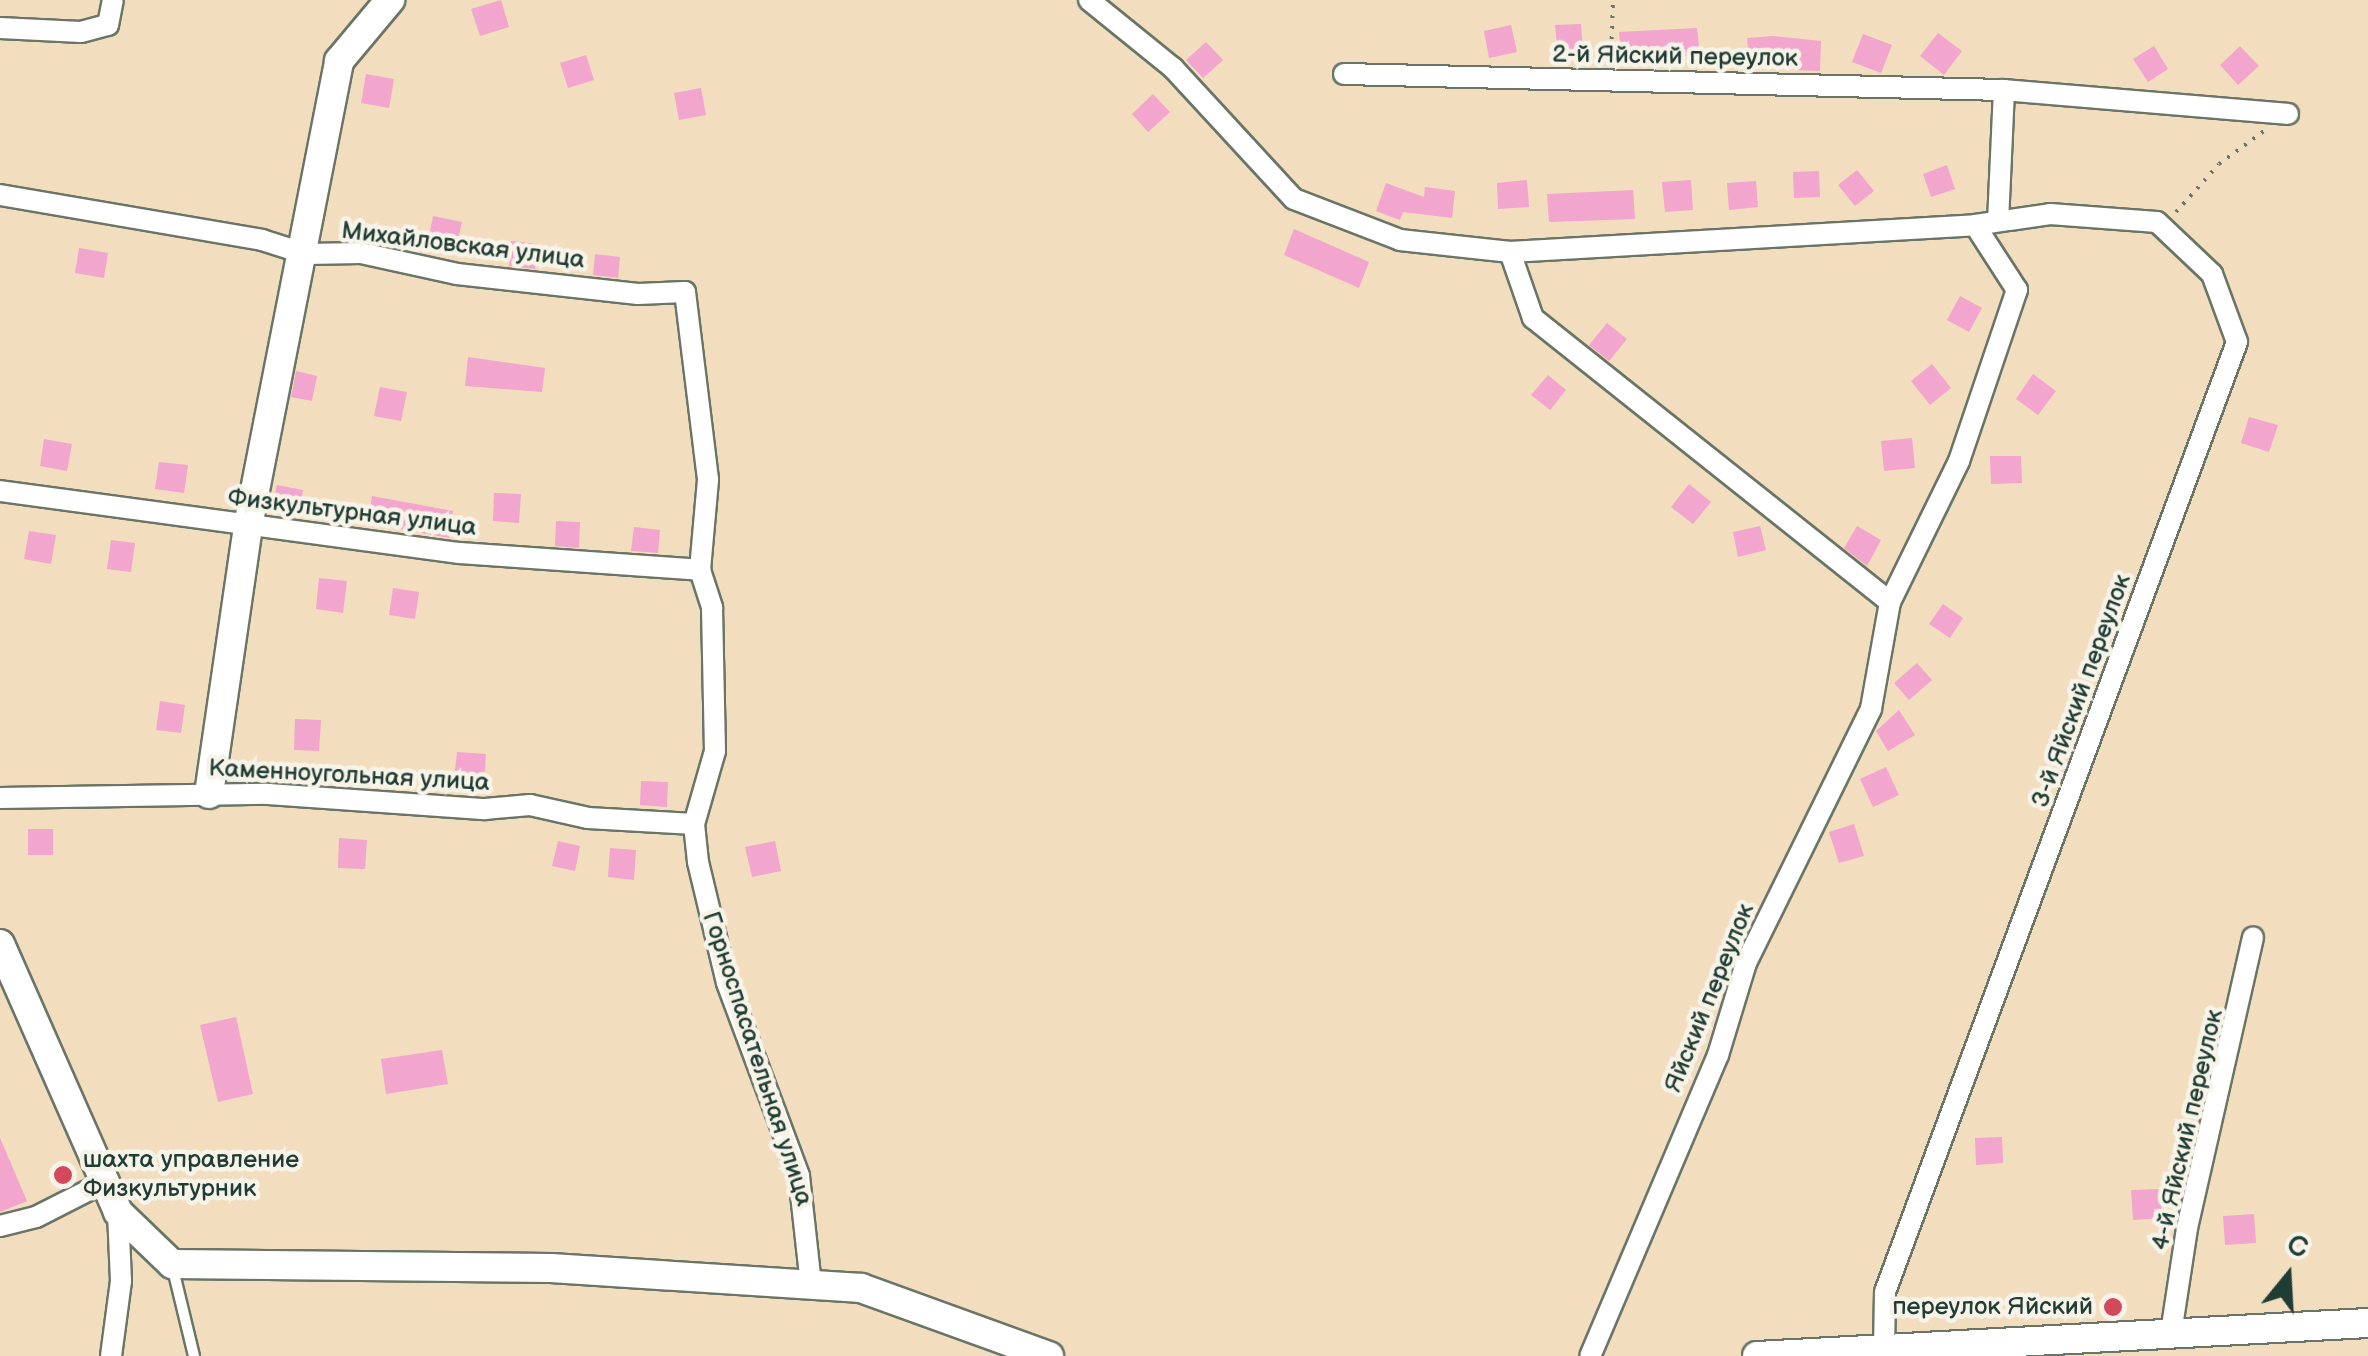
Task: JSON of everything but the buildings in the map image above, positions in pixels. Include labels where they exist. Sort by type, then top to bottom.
[{"type":"street","points":[[0,28],[81,32],[108,25],[113,0]]},
{"type":"street","points":[[210,794],[248,526],[306,254],[339,60],[390,0]]},
{"type":"street","points":[[1088,0],[1173,68],[1294,200],[1400,240],[1510,252],[1975,225],[2050,214],[2157,222]]},
{"type":"street","name":"2-й Яйский переулок","points":[[1344,74],[2004,90],[2288,114]]},
{"type":"street","points":[[1998,220],[2004,90]]},
{"type":"street","name":"Михайловская улица","points":[[0,195],[262,240],[306,254],[361,253],[457,274],[638,294],[685,292]]},
{"type":"street","name":"3-й Яйский переулок","points":[[1884,1348],[1885,1292],[2237,342],[2212,274],[2157,222]]},
{"type":"street","name":"Яйский переулок","points":[[1590,1356],[1718,1055],[1746,964],[1871,709],[1890,602],[1958,460],[2017,290],[1975,225]]},
{"type":"street","points":[[1510,252],[1534,318],[1890,602]]},
{"type":"street","name":"Горноспасательная улица","points":[[685,292],[708,480],[700,570],[712,608],[715,751],[694,824],[727,983],[799,1176],[810,1285]]},
{"type":"street","name":"Физкультурная улица","points":[[0,491],[458,553],[700,570]]},
{"type":"street","name":"Каменноугольная улица","points":[[0,798],[210,794],[485,810],[530,805],[588,818],[694,824]]},
{"type":"street","name":"4-й Яйский переулок","points":[[2171,1333],[2187,1228],[2254,938]]},
{"type":"street","points":[[0,944],[118,1212],[172,1264],[551,1268],[861,1288],[1049,1356]]},
{"type":"street","points":[[0,1226],[36,1218],[104,1182]]},
{"type":"street","points":[[111,1356],[121,1280],[118,1212]]},
{"type":"street","points":[[1758,1356],[2368,1323]]},
{"type":"lane","points":[[172,1264],[194,1356]]},
{"type":"path","points":[[1610,80],[1614,0]]},
{"type":"path","points":[[2157,222],[2185,208],[2218,164],[2288,114]]},
{"type":"place","name":"шахта управление Физкультурник","points":[[63,1175]]},
{"type":"place","name":"переулок Яйский","points":[[2113,1307]]}]
